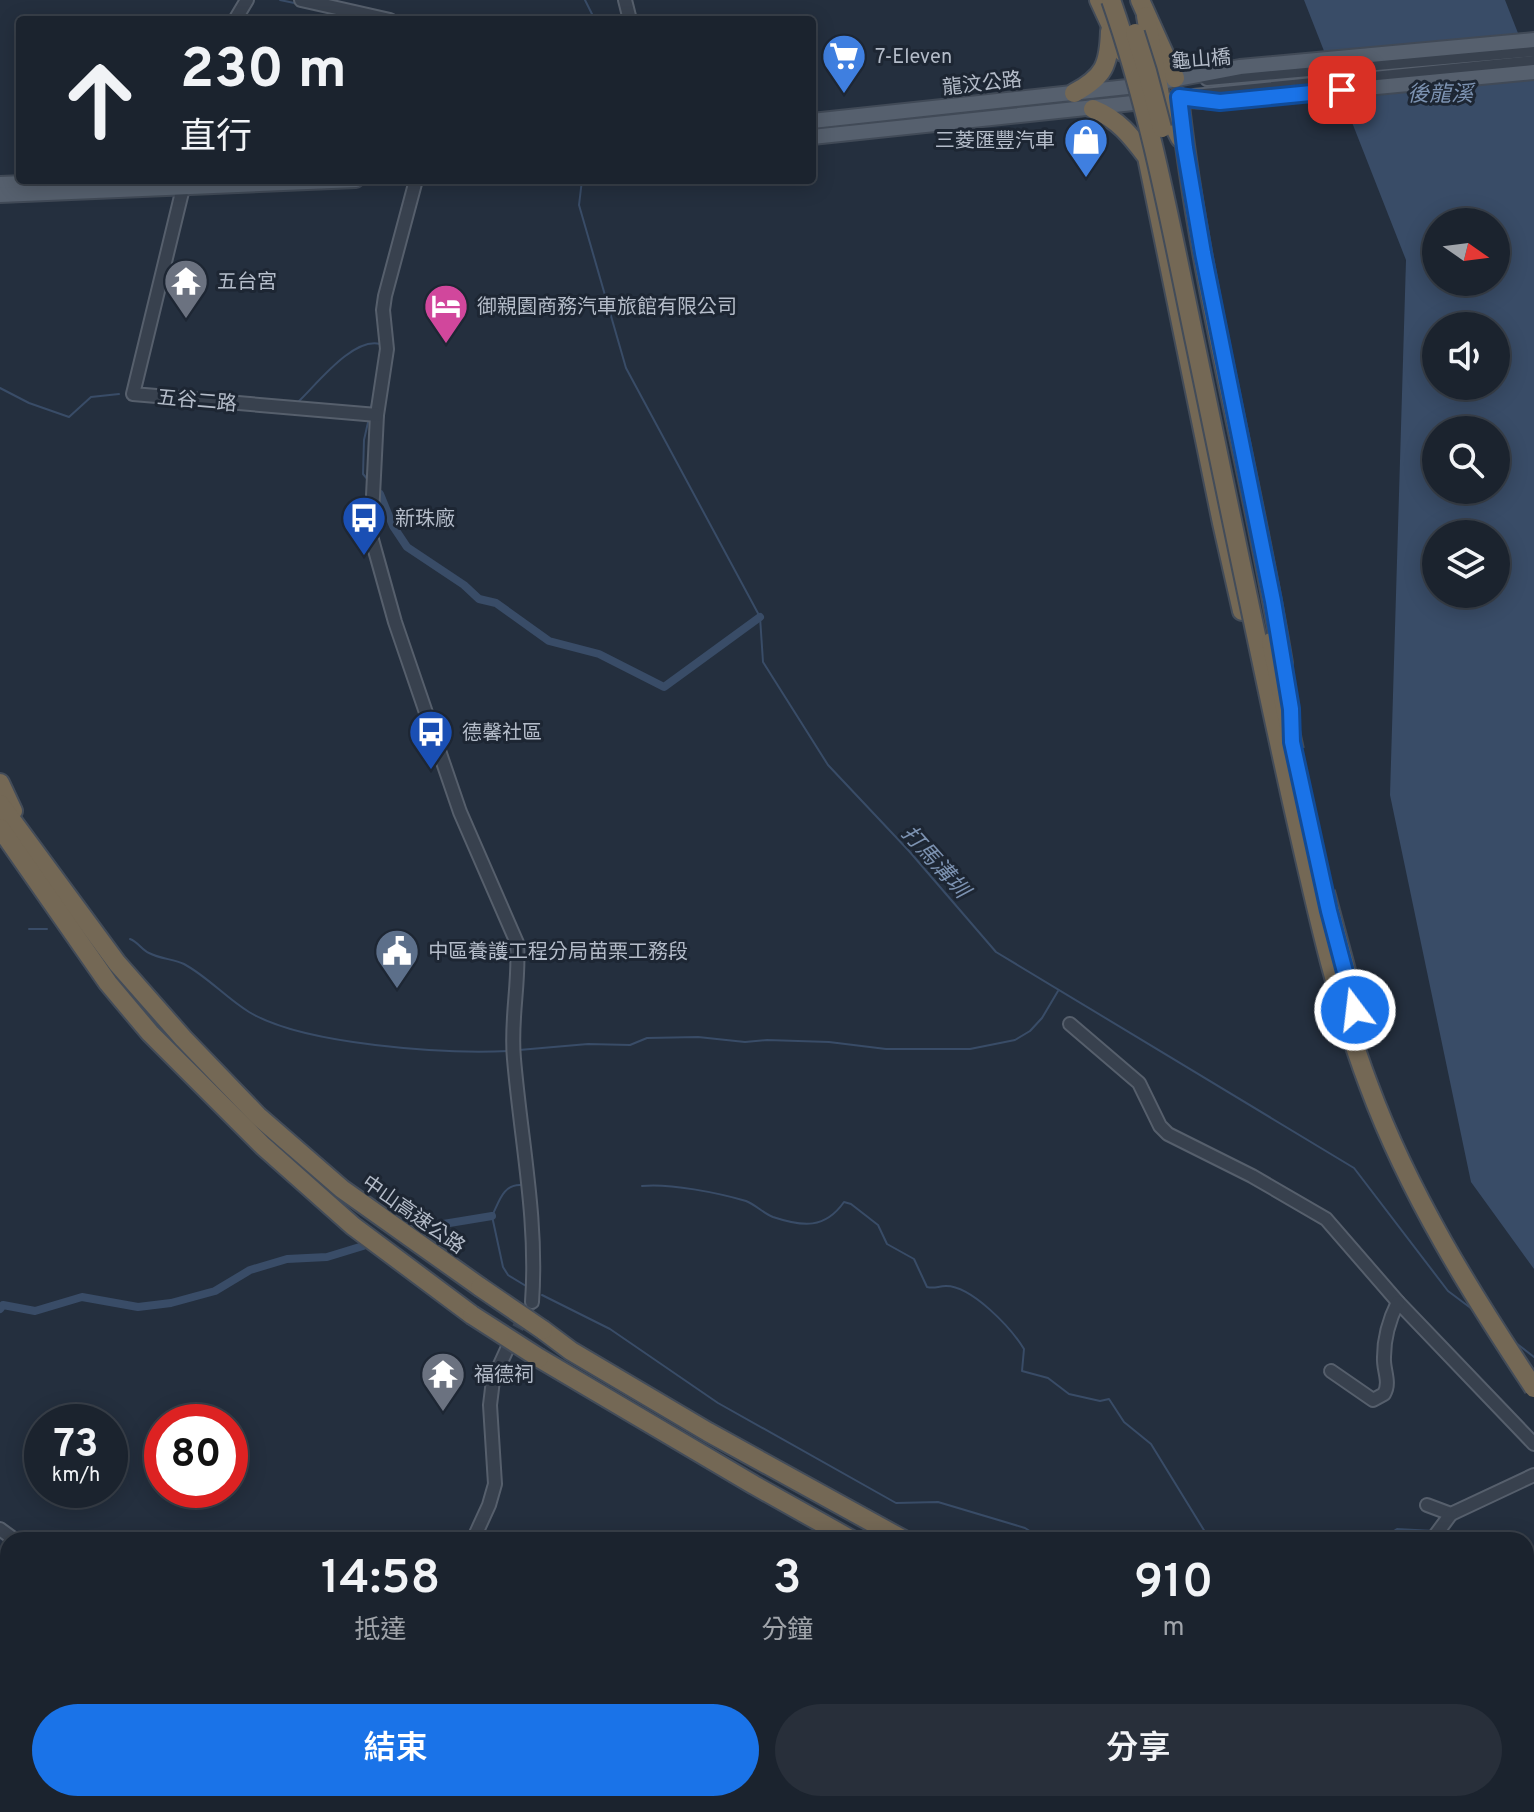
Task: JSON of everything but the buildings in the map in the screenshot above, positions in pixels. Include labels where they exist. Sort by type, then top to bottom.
[{"type":"highway","points":[[1099,0],[1110,29],[1156,94],[1185,148],[1273,601],[1291,709],[1292,742]]},
{"type":"highway","points":[[1111,0],[1156,154],[1274,718],[1330,968],[1369,1087],[1391,1141],[1482,1309],[1534,1388]]},
{"type":"highway","points":[[1123,0],[1147,71],[1168,154],[1292,742],[1329,911],[1355,1010],[1381,1084],[1438,1212],[1499,1314],[1534,1365]]},
{"type":"highway","points":[[1143,8],[1156,94],[1147,157],[1225,538],[1261,688],[1274,718]]},
{"type":"highway","points":[[1143,8],[1175,78]]},
{"type":"highway","points":[[1074,93],[1098,77],[1110,56],[1110,29]]},
{"type":"highway","points":[[1093,109],[1110,115],[1127,130],[1147,157]]},
{"type":"highway","points":[[0,783],[27,839]]},
{"type":"highway","name":"中山高速公路","points":[[0,804],[117,963],[161,1015],[258,1116],[342,1189],[571,1351],[696,1425],[890,1532]]},
{"type":"highway","points":[[0,828],[108,983],[150,1033],[263,1146],[353,1226],[472,1315],[539,1358],[838,1532]]},
{"type":"main road","name":"龜山橋","points":[[1156,94],[1175,78],[1240,67],[1534,40]]},
{"type":"main road","name":"龜山橋","points":[[1156,94],[1220,102],[1534,72]]},
{"type":"main road","name":"龍汶公路","points":[[816,121],[1074,93],[1156,94]]},
{"type":"main road","name":"龍汶公路","points":[[816,137],[1093,109],[1156,94]]},
{"type":"main road","points":[[0,195],[270,184]]},
{"type":"street","points":[[301,0],[372,16]]},
{"type":"street","name":"龜山橋","points":[[1156,94],[1534,50]]},
{"type":"street","name":"龜山橋","points":[[1156,94],[1534,62]]},
{"type":"street","points":[[415,184],[383,310],[387,349],[370,415],[373,472],[371,536],[395,622],[460,812],[517,943],[519,966],[514,1051],[534,1225],[532,1302]]},
{"type":"street","name":"五谷二路","points":[[183,188],[133,394],[370,415]]},
{"type":"street","points":[[1070,1024],[1139,1083],[1160,1126],[1168,1134],[1252,1176],[1326,1219],[1398,1302],[1534,1444]]},
{"type":"street","points":[[1331,1371],[1373,1400],[1384,1394],[1387,1385],[1383,1358],[1385,1343],[1390,1317],[1398,1302]]},
{"type":"street","points":[[477,1532],[495,1484],[490,1405],[493,1380],[508,1347]]},
{"type":"street","points":[[1438,1532],[1451,1514],[1534,1475]]},
{"type":"street","points":[[1427,1505],[1451,1514]]},
{"type":"water","name":"後龍溪","points":[[1304,0],[1505,0],[1534,74],[1534,1269],[1471,1182],[1390,795],[1406,260]]},
{"type":"waterway","points":[[280,0],[299,4]]},
{"type":"waterway","name":"打馬溝圳","points":[[585,0],[593,16]]},
{"type":"waterway","name":"打馬溝圳","points":[[582,184],[579,205],[626,368],[760,617],[763,662],[828,765],[909,851],[996,952],[1354,1168],[1448,1291],[1472,1309]]},
{"type":"waterway","points":[[298,402],[347,355],[358,348],[380,344]]},
{"type":"waterway","points":[[0,388],[29,403],[69,417],[91,397],[119,394]]},
{"type":"waterway","points":[[371,408],[375,391]]},
{"type":"waterway","points":[[369,418],[364,440],[363,474],[369,481]]},
{"type":"waterway","points":[[380,494],[393,526],[407,547],[464,585],[479,599],[496,603],[549,641],[599,654],[664,687],[760,617]]},
{"type":"waterway","points":[[29,929],[47,929]]},
{"type":"waterway","points":[[130,939],[149,953],[193,969],[249,1012],[273,1023],[338,1040],[375,1045],[449,1051],[509,1051]]},
{"type":"waterway","points":[[519,1050],[588,1044],[630,1045],[647,1038],[698,1037],[745,1042],[829,1042],[886,1049],[970,1049],[1015,1040],[1030,1031],[1058,991]]},
{"type":"waterway","points":[[521,1185],[506,1191],[492,1216],[503,1267],[508,1275],[526,1286]]},
{"type":"waterway","points":[[642,1186],[680,1187],[722,1195],[746,1201],[773,1217],[804,1224],[829,1217],[844,1202],[851,1204],[878,1225],[887,1244],[914,1259],[927,1287],[956,1288],[979,1300],[1000,1320],[1024,1349],[1022,1371],[1048,1378],[1069,1394],[1100,1401],[1109,1399],[1124,1422],[1151,1444],[1205,1532]]},
{"type":"waterway","points":[[419,1228],[492,1216]]},
{"type":"waterway","points":[[0,1309],[3,1305],[35,1311],[82,1297],[138,1307],[171,1303],[215,1291],[250,1270],[287,1259],[327,1257],[363,1246]]},
{"type":"waterway","points":[[542,1295],[610,1329],[718,1403],[896,1503],[938,1502],[1031,1532]]},
{"type":"waterway","name":"打馬溝圳","points":[[1512,1340],[1534,1357]]},
{"type":"waterway","points":[[1392,1532],[1397,1529],[1434,1531]]},
{"type":"tunnel","points":[[509,1344],[532,1302]]},
{"type":"place","name":"7-Eleven","points":[[844,95]]},
{"type":"place","name":"三菱匯豐汽車","points":[[1086,179]]},
{"type":"place","name":"五台宮","points":[[186,320]]},
{"type":"place","name":"御親園商務汽車旅館有限公司","points":[[446,345]]},
{"type":"place","name":"新珠廠","points":[[364,557]]},
{"type":"place","name":"德馨社區","points":[[431,771]]},
{"type":"place","name":"中區養護工程分局苗栗工務段","points":[[397,990]]},
{"type":"place","name":"福德祠","points":[[443,1413]]},
{"type":"route","points":[[1342,90],[1220,102],[1179,97],[1203,253],[1273,601],[1291,709],[1292,742],[1329,911],[1355,1010]]}]
